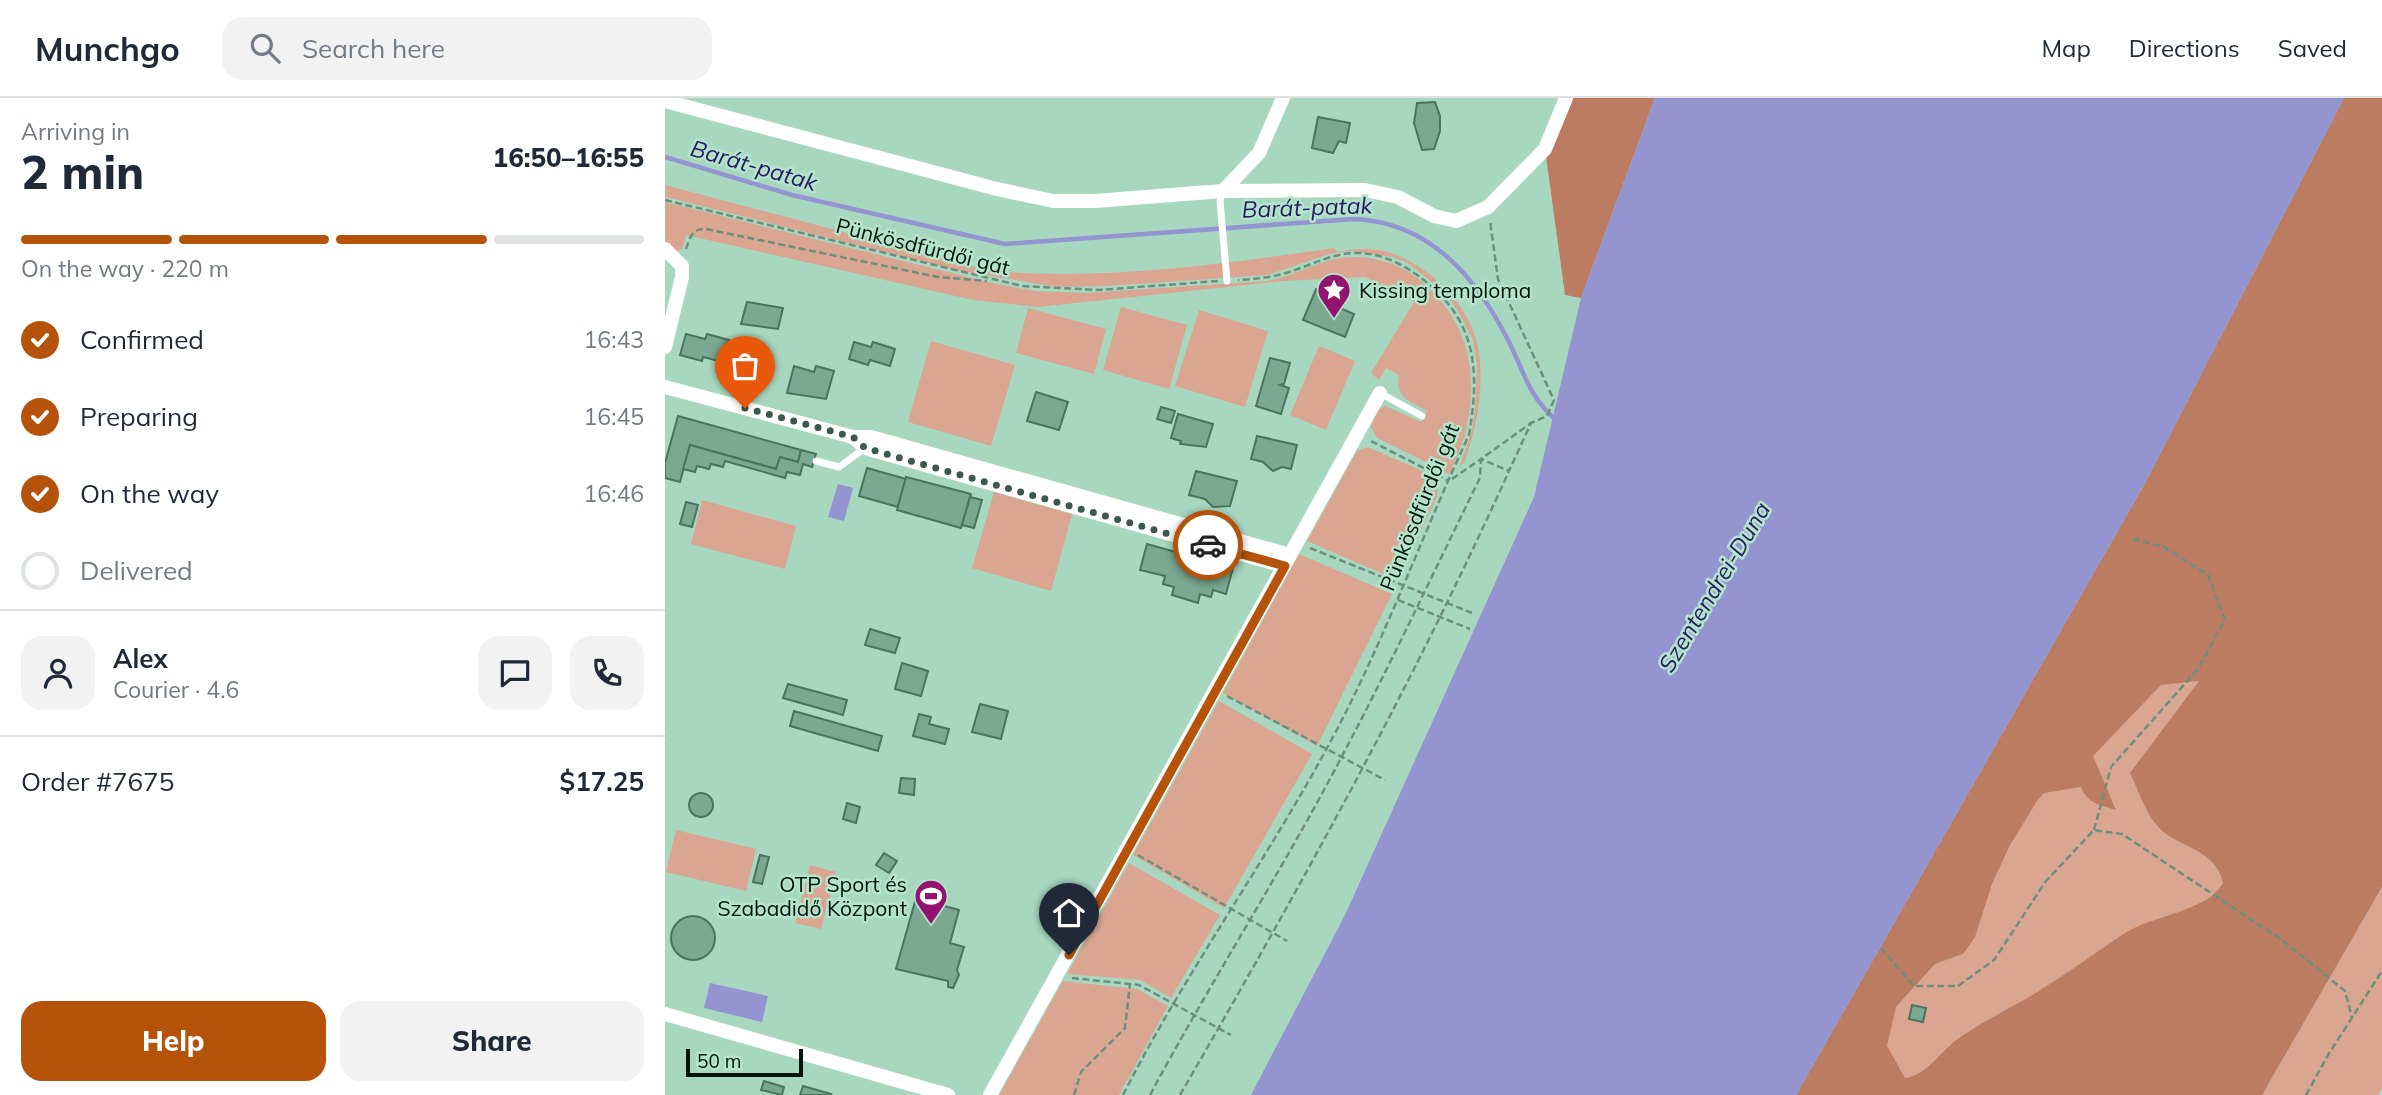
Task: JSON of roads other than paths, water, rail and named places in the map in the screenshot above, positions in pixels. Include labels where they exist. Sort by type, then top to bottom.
[{"type":"street","points":[[1223,191],[1259,153],[1283,98]]},
{"type":"street","points":[[665,101],[1039,199],[1073,202],[1223,191],[1365,190],[1398,197],[1445,220],[1468,218],[1488,207],[1545,149],[1566,98]]},
{"type":"street","points":[[665,249],[681,266],[682,277],[665,347]]},
{"type":"street","points":[[665,387],[853,437],[871,437],[1182,531]]},
{"type":"street","points":[[991,1095],[1380,393]]},
{"type":"street","points":[[853,437],[865,448],[1215,540],[1291,554]]},
{"type":"street","points":[[665,1014],[948,1095]]},
{"type":"lane","points":[[1223,191],[1222,222],[1227,281]]},
{"type":"lane","points":[[1380,393],[1422,416]]},
{"type":"lane","points":[[816,461],[839,467],[865,448]]},
{"type":"water","name":"Szentendrei-Duna","points":[[1655,98],[2344,98],[2144,485],[1796,1095],[1251,1095],[1345,915],[1534,497],[1581,298]]},
{"type":"water","points":[[838,484],[853,488],[844,521],[828,517]]},
{"type":"water","points":[[710,983],[768,996],[762,1022],[704,1008]]},
{"type":"waterway","name":"Barát-patak","points":[[665,157],[792,195],[1005,244],[1354,219],[1381,222],[1405,230],[1427,242],[1447,256],[1464,274],[1494,315],[1532,392],[1556,420]]},
{"type":"place","name":"Kissing temploma","points":[[1334,320]]},
{"type":"place","name":"OTP Sport és Szabadidő Központ","points":[[931,926]]}]
